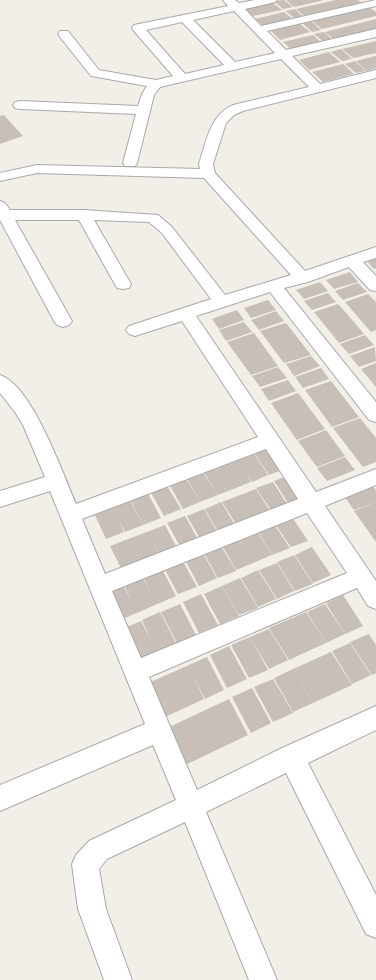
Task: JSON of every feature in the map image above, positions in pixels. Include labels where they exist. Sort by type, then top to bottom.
[{"type":"street","points":[[181,77],[137,29],[185,18],[232,4],[272,0]]},
{"type":"street","points":[[232,4],[317,88]]},
{"type":"street","points":[[258,30],[374,5]]},
{"type":"street","points":[[185,18],[232,66]]},
{"type":"street","points":[[130,164],[151,88],[156,84],[376,33]]},
{"type":"street","points":[[64,34],[95,73],[156,84]]},
{"type":"street","points":[[207,169],[220,122],[229,112],[238,108],[376,74]]},
{"type":"street","points":[[20,105],[144,110]]},
{"type":"street","points":[[0,168],[38,161],[130,164],[207,169],[302,278]]},
{"type":"street","points":[[0,177],[37,169],[207,169]]},
{"type":"street","points":[[3,211],[153,218],[167,230],[222,302]]},
{"type":"street","points":[[3,211],[64,321]]},
{"type":"street","points":[[84,215],[123,284]]},
{"type":"street","points":[[135,330],[273,285],[302,278],[376,252]]},
{"type":"street","points":[[352,260],[376,286]]},
{"type":"street","points":[[273,285],[376,415]]},
{"type":"street","points":[[186,314],[376,599]]},
{"type":"street","points":[[0,382],[8,388],[29,419],[263,980]]},
{"type":"street","points":[[70,515],[269,440]]},
{"type":"street","points":[[99,586],[376,477]]},
{"type":"street","points":[[0,499],[56,481]]},
{"type":"street","points":[[134,672],[360,577]]},
{"type":"street","points":[[118,980],[91,907],[85,882],[85,864],[98,850],[291,757],[376,718]]},
{"type":"street","points":[[0,798],[159,730]]},
{"type":"street","points":[[291,757],[376,924]]},
{"type":"building","points":[[284,0],[293,7],[283,9],[274,1]]},
{"type":"building","points":[[286,0],[321,0],[321,1],[294,7]]},
{"type":"building","points":[[336,0],[358,0],[363,4],[306,17],[296,9]]},
{"type":"building","points":[[272,2],[282,10],[253,16],[244,8]]},
{"type":"building","points":[[369,7],[376,12],[376,16],[322,29],[312,21]]},
{"type":"building","points":[[295,9],[305,18],[296,20],[286,11]]},
{"type":"building","points":[[284,12],[294,20],[265,27],[255,19]]},
{"type":"building","points":[[376,19],[376,31],[336,41],[325,32]]},
{"type":"building","points":[[311,21],[321,30],[312,32],[302,23]]},
{"type":"building","points":[[300,24],[310,32],[280,40],[271,31]]},
{"type":"building","points":[[324,32],[334,41],[325,43],[314,34]]},
{"type":"building","points":[[313,35],[323,44],[293,51],[283,42]]},
{"type":"building","points":[[376,41],[376,53],[353,58],[342,49]]},
{"type":"building","points":[[341,49],[352,59],[342,61],[331,52]]},
{"type":"building","points":[[329,52],[340,62],[309,70],[299,60]]},
{"type":"building","points":[[376,56],[376,68],[367,71],[356,61]]},
{"type":"building","points":[[355,61],[366,71],[356,73],[345,64]]},
{"type":"building","points":[[343,64],[354,74],[323,82],[312,72]]},
{"type":"building","points":[[4,115],[23,136],[0,144],[0,116]]},
{"type":"building","points":[[376,257],[376,268],[374,269],[366,260]]},
{"type":"building","points":[[350,272],[358,282],[334,289],[326,280]]},
{"type":"building","points":[[320,282],[328,291],[304,299],[296,290]]},
{"type":"building","points":[[358,283],[367,292],[343,300],[335,291]]},
{"type":"building","points":[[328,293],[336,302],[312,310],[304,301]]},
{"type":"building","points":[[368,294],[376,302],[376,330],[371,332],[345,302]]},
{"type":"building","points":[[268,300],[276,310],[251,318],[244,308]]},
{"type":"building","points":[[338,304],[364,334],[339,343],[314,312]]},
{"type":"building","points":[[237,310],[244,320],[219,329],[212,319]]},
{"type":"building","points":[[276,311],[284,321],[259,330],[251,320]]},
{"type":"building","points":[[244,322],[252,332],[226,341],[219,330]]},
{"type":"building","points":[[286,323],[311,355],[284,363],[260,331]]},
{"type":"building","points":[[254,333],[278,366],[251,375],[227,342]]},
{"type":"building","points":[[365,335],[374,345],[349,354],[340,344]]},
{"type":"building","points":[[375,347],[376,361],[359,367],[350,356]]},
{"type":"building","points":[[311,356],[320,366],[294,376],[286,364]]},
{"type":"building","points":[[376,363],[376,387],[361,369]]},
{"type":"building","points":[[278,367],[287,378],[260,387],[252,376]]},
{"type":"building","points":[[321,368],[329,379],[303,388],[295,377]]},
{"type":"building","points":[[288,380],[296,391],[269,401],[261,389]]},
{"type":"building","points":[[331,381],[359,417],[332,427],[305,390]]},
{"type":"building","points":[[298,393],[325,429],[297,440],[271,403]]},
{"type":"building","points":[[360,418],[376,438],[376,462],[363,467],[333,428]]},
{"type":"building","points":[[326,430],[345,456],[317,467],[298,441]]},
{"type":"building","points":[[269,446],[285,469],[269,475],[253,451]]},
{"type":"building","points":[[253,452],[268,475],[252,482],[247,473],[251,482],[218,495],[203,471]]},
{"type":"building","points":[[345,457],[355,470],[327,481],[317,468]]},
{"type":"building","points":[[202,471],[218,495],[200,502],[186,477]]},
{"type":"building","points":[[289,475],[306,500],[290,506],[274,481]]},
{"type":"building","points":[[185,477],[200,502],[183,509],[169,484]]},
{"type":"building","points":[[273,482],[289,507],[273,513],[256,488]]},
{"type":"building","points":[[166,484],[181,509],[164,516],[150,491]]},
{"type":"building","points":[[372,485],[376,490],[376,502],[354,510],[344,496]]},
{"type":"building","points":[[256,489],[272,514],[238,527],[222,502]]},
{"type":"building","points":[[147,492],[161,518],[143,525],[130,499]]},
{"type":"building","points":[[129,499],[143,525],[125,532],[118,518],[124,532],[106,539],[94,513]]},
{"type":"building","points":[[221,502],[237,528],[220,535],[205,509]]},
{"type":"building","points":[[376,502],[376,542],[354,511]]},
{"type":"building","points":[[204,509],[219,535],[202,542],[187,516]]},
{"type":"building","points":[[290,514],[308,541],[291,547],[273,521]]},
{"type":"building","points":[[185,516],[200,543],[182,550],[167,523]]},
{"type":"building","points":[[272,521],[290,548],[272,555],[256,528]]},
{"type":"building","points":[[165,525],[179,552],[162,559],[154,544],[161,559],[124,574],[110,546]]},
{"type":"building","points":[[255,528],[272,555],[236,570],[220,542],[237,535],[245,548],[238,535]]},
{"type":"building","points":[[219,543],[236,571],[218,578],[202,550]]},
{"type":"building","points":[[312,547],[331,575],[313,583],[295,555]]},
{"type":"building","points":[[201,550],[217,578],[199,586],[184,558]]},
{"type":"building","points":[[294,555],[313,584],[295,591],[277,562]]},
{"type":"building","points":[[181,558],[197,587],[178,594],[163,566]]},
{"type":"building","points":[[277,563],[294,591],[277,599],[259,570]]},
{"type":"building","points":[[161,567],[176,596],[118,621],[104,591],[122,583],[131,601],[123,582],[141,575],[150,592],[142,575]]},
{"type":"building","points":[[258,570],[276,599],[258,607],[241,578]]},
{"type":"building","points":[[240,578],[258,608],[239,615],[222,586]]},
{"type":"building","points":[[222,586],[239,616],[220,624],[204,594]]},
{"type":"building","points":[[201,594],[218,625],[199,633],[183,602]]},
{"type":"building","points":[[343,595],[363,626],[345,634],[326,603]]},
{"type":"building","points":[[180,604],[196,635],[177,643],[161,612]]},
{"type":"building","points":[[325,604],[345,634],[326,643],[307,612]]},
{"type":"building","points":[[160,612],[176,643],[137,661],[122,629],[141,621],[151,641],[142,620]]},
{"type":"building","points":[[306,612],[326,643],[289,660],[269,628]]},
{"type":"building","points":[[269,629],[288,660],[269,669],[250,637]]},
{"type":"building","points":[[369,634],[376,645],[376,673],[372,675],[350,642]]},
{"type":"building","points":[[250,637],[268,670],[249,678],[231,645]]},
{"type":"building","points":[[350,643],[371,675],[352,684],[332,651]]},
{"type":"building","points":[[229,646],[247,679],[227,688],[210,655]]},
{"type":"building","points":[[331,652],[352,685],[313,703],[293,669]]},
{"type":"building","points":[[207,657],[224,690],[205,699],[193,676],[204,699],[163,718],[146,684]]},
{"type":"building","points":[[293,669],[313,703],[293,712],[274,678]]},
{"type":"building","points":[[273,679],[293,713],[273,722],[254,687]]},
{"type":"building","points":[[252,688],[271,723],[251,733],[232,697]]},
{"type":"building","points":[[229,699],[248,735],[185,765],[167,728]]}]
